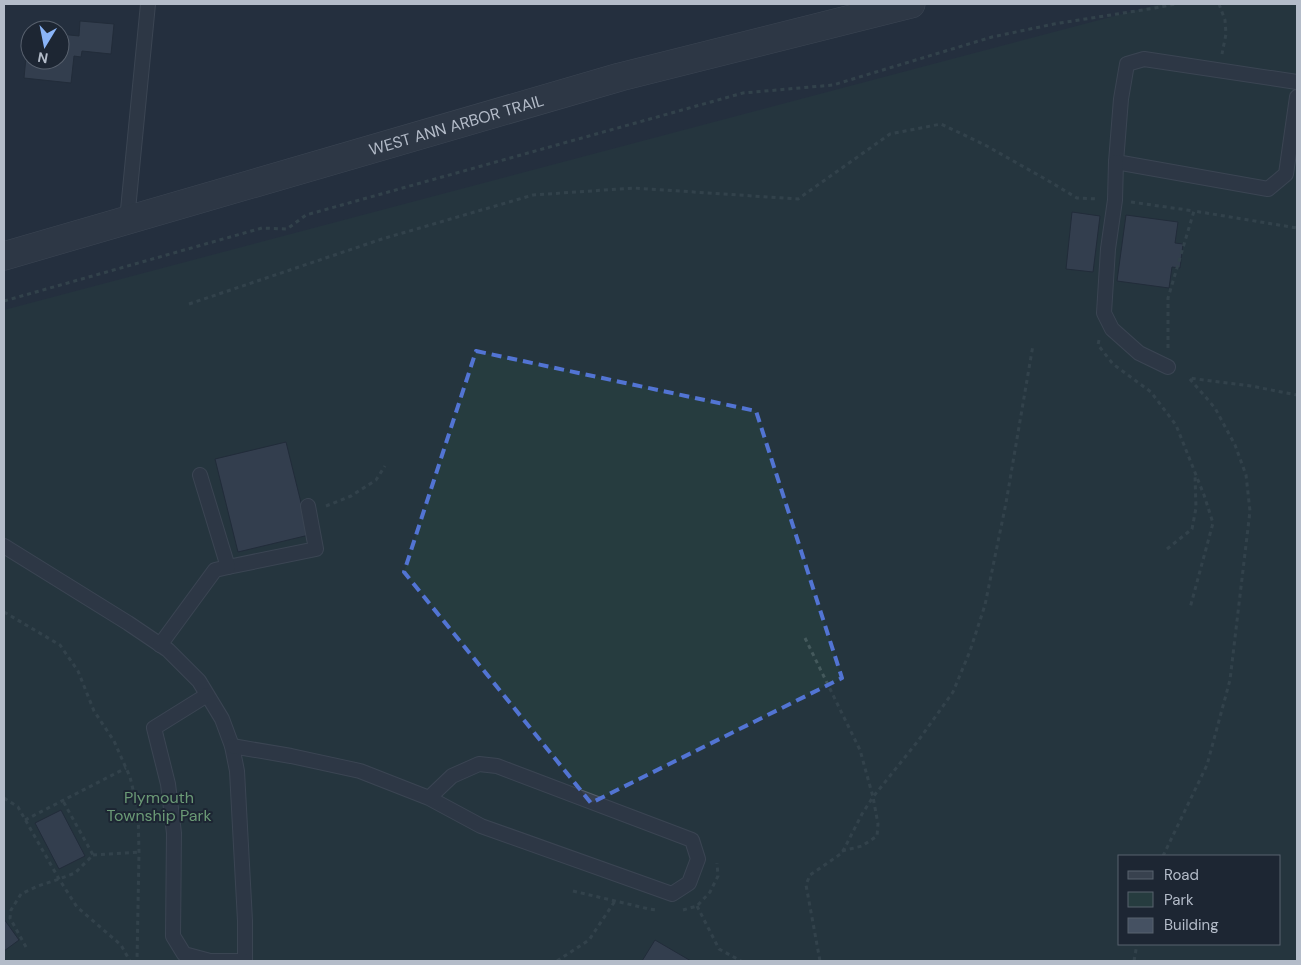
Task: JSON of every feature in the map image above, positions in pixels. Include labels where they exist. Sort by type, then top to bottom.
[{"type":"street","name":"WEST ANN ARBOR TRAIL","points":[[4,256],[620,77],[911,4]]},
{"type":"lane","points":[[127,220],[148,4]]},
{"type":"lane","points":[[1168,367],[1139,353],[1112,329],[1104,313],[1108,249],[1115,200],[1121,99],[1127,64],[1144,59],[1297,82]]},
{"type":"lane","points":[[1116,162],[1268,189],[1286,174],[1297,97]]},
{"type":"lane","points":[[200,475],[228,567]]},
{"type":"lane","points":[[160,645],[215,570],[316,549],[309,509]]},
{"type":"lane","points":[[4,546],[168,650],[199,681],[222,719],[232,746],[237,771],[246,921],[245,961],[210,961],[184,954],[173,936],[174,833],[168,784],[154,728],[207,695]]},
{"type":"lane","points":[[232,746],[360,771],[429,798],[481,826],[672,894],[689,884],[698,858],[692,840],[497,766],[479,764],[452,776],[429,798]]},
{"type":"path","points":[[4,301],[262,228],[287,229],[306,216],[743,93],[833,86],[992,37],[1054,24],[1175,4]]},
{"type":"path","points":[[1218,70],[1226,34],[1225,20],[1220,4]]},
{"type":"path","points":[[188,304],[382,239],[533,195],[634,188],[798,199],[890,134],[940,124],[986,145],[1077,198],[1115,200],[1297,228]]},
{"type":"path","points":[[1194,211],[1168,298],[1168,367],[1189,378],[1251,386],[1297,395]]},
{"type":"path","points":[[1104,313],[1098,345],[1113,364],[1151,392],[1176,425],[1213,523],[1190,608]]},
{"type":"path","points":[[842,852],[873,797],[953,692],[970,651],[985,605],[1006,503],[1033,345]]},
{"type":"path","points":[[1163,855],[1207,765],[1230,680],[1250,511],[1246,476],[1235,445],[1215,408],[1189,378]]},
{"type":"path","points":[[309,509],[351,496],[376,480],[385,466]]},
{"type":"path","points":[[1167,549],[1192,529],[1196,508],[1195,472]]},
{"type":"path","points":[[4,612],[60,645],[78,671],[94,711],[114,741],[130,777],[138,810],[137,961]]},
{"type":"path","points":[[805,638],[860,750],[873,797],[878,824],[877,836],[862,846],[842,852],[810,875],[806,885],[820,961]]},
{"type":"path","points":[[25,820],[126,768]]},
{"type":"path","points":[[4,798],[18,807],[59,880],[77,907],[121,945],[130,961]]},
{"type":"path","points":[[63,801],[92,855]]},
{"type":"path","points":[[26,947],[10,918],[10,910],[21,894],[75,873],[92,855],[139,852]]},
{"type":"path","points":[[557,961],[589,940],[615,901]]},
{"type":"path","points":[[696,906],[719,949],[741,961]]},
{"type":"path","points":[[1134,961],[1137,945]]},
{"type":"highlighted area","points":[[476,351],[756,411],[842,678],[591,803],[404,572]]},
{"type":"green space","name":"Plymouth Township Park","points":[[1160,4],[1297,4],[1297,961],[4,961],[4,310]]},
{"type":"building","points":[[80,21],[114,24],[111,54],[82,51],[81,57],[74,56],[71,83],[24,78],[25,70],[70,70],[70,35],[79,36]]},
{"type":"building","points":[[1072,212],[1100,216],[1093,272],[1066,269]]},
{"type":"building","points":[[1126,215],[1178,222],[1175,243],[1183,244],[1180,268],[1172,267],[1169,288],[1117,281]]},
{"type":"building","points":[[286,442],[309,535],[238,552],[215,459]]},
{"type":"building","points":[[61,810],[85,856],[59,869],[35,823]]},
{"type":"building","points":[[4,919],[19,940],[4,951]]},
{"type":"building","points":[[655,940],[691,961],[642,961]]}]
